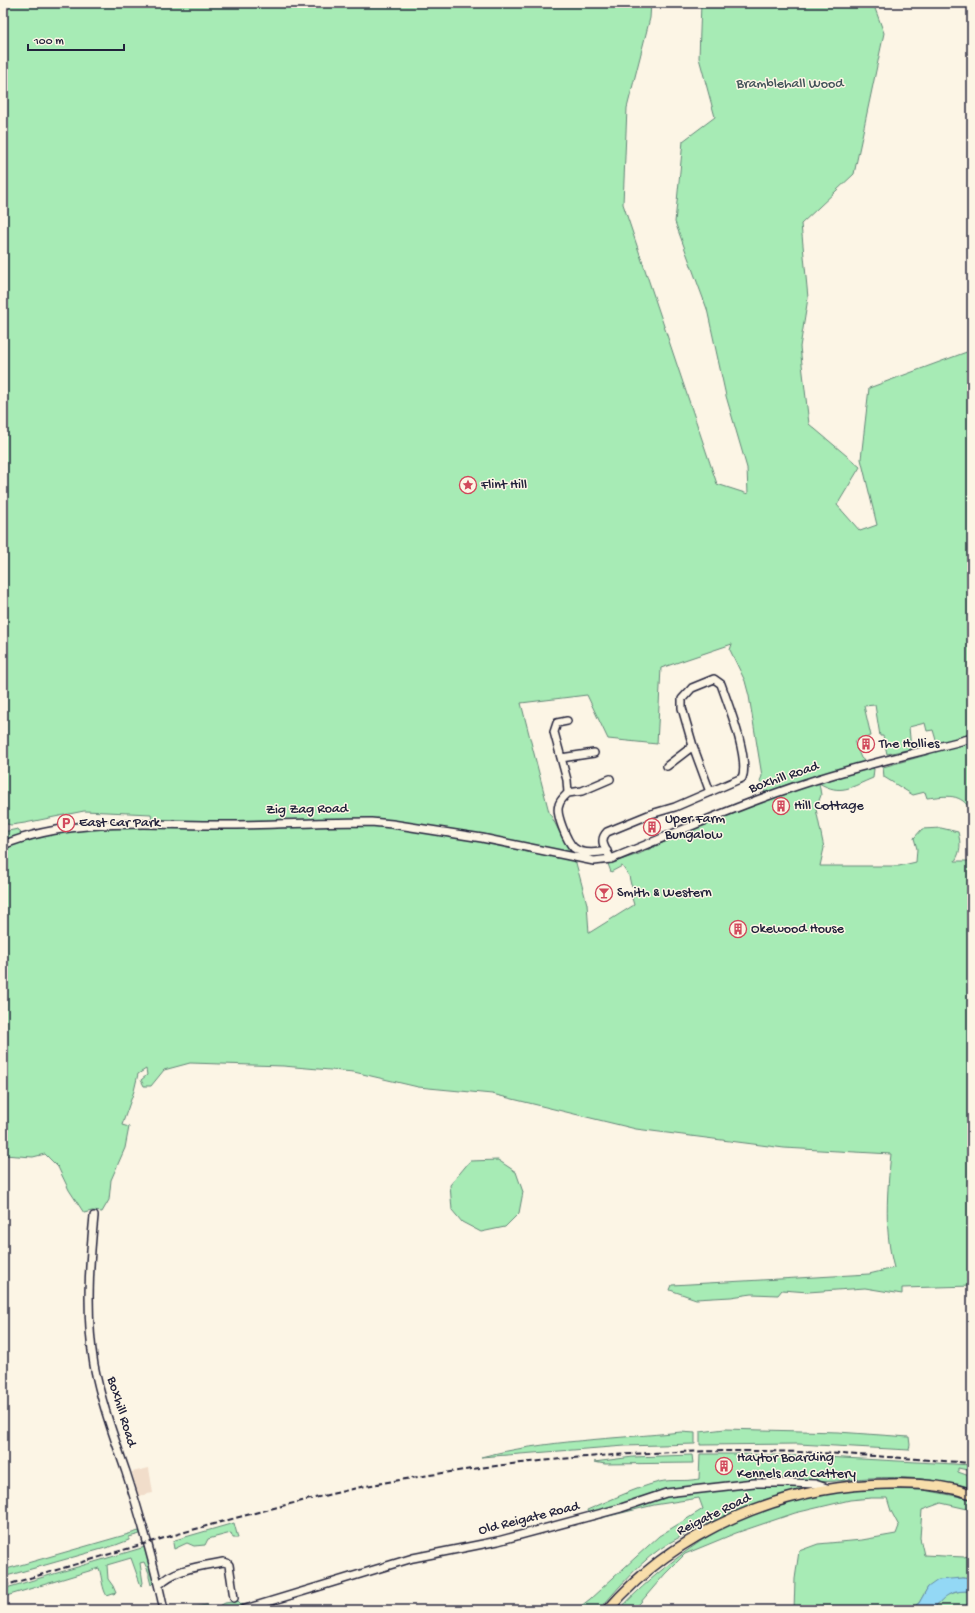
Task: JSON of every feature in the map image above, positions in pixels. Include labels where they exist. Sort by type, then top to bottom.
[{"type":"main road","name":"Reigate Road","points":[[608,1610],[629,1588],[654,1566],[680,1547],[727,1521],[770,1504],[827,1488],[866,1484],[906,1483],[931,1485],[972,1494]]},
{"type":"street","points":[[611,859],[602,841],[602,836],[606,832],[651,814],[675,808],[742,778],[744,771],[740,742],[721,684],[714,679],[692,688],[682,699],[682,708],[692,746],[710,792]]},
{"type":"street","points":[[567,721],[557,723],[554,732],[568,792]]},
{"type":"street","name":"Boxhill Road","points":[[611,859],[786,789],[972,738]]},
{"type":"street","points":[[667,766],[692,746]]},
{"type":"street","points":[[561,758],[594,753]]},
{"type":"street","points":[[607,851],[596,853],[584,852],[574,848],[569,842],[557,812],[558,805],[568,792],[582,791],[610,779]]},
{"type":"street","name":"Zig Zag Road","points":[[3,845],[20,838],[36,834],[93,826],[371,822],[482,838],[587,861],[611,859]]},
{"type":"street","name":"Boxhill Road","points":[[94,1216],[89,1286],[90,1326],[94,1363],[101,1398],[126,1472],[159,1586],[164,1610]]},
{"type":"street","name":"Old Reigate Road","points":[[242,1610],[413,1558],[498,1541],[621,1508],[666,1493],[754,1483],[815,1484],[827,1488]]},
{"type":"street","points":[[159,1586],[163,1580],[181,1572],[223,1562],[229,1565],[234,1598]]},
{"type":"shaded area","points":[[149,1468],[153,1493],[138,1496],[132,1472]]},
{"type":"green space","name":"Bramblehall Wood","points":[[3,3],[651,3],[650,18],[627,108],[623,204],[717,484],[748,494],[747,468],[726,396],[707,309],[675,222],[683,141],[715,117],[699,58],[701,3],[873,3],[884,33],[854,174],[801,224],[808,298],[800,347],[809,424],[860,467],[837,505],[860,531],[877,525],[861,459],[869,388],[972,350],[972,812],[963,801],[958,798],[947,796],[927,798],[925,792],[913,795],[884,777],[883,767],[930,754],[938,747],[933,730],[927,731],[925,723],[909,727],[911,749],[887,754],[883,736],[880,736],[875,705],[864,706],[871,736],[854,741],[861,758],[874,769],[873,778],[852,787],[840,790],[827,787],[819,783],[821,795],[816,809],[824,848],[820,866],[899,866],[916,862],[917,849],[914,838],[922,829],[941,828],[958,832],[960,847],[955,861],[969,861],[972,859],[972,1286],[902,1288],[902,1294],[865,1288],[808,1292],[782,1290],[778,1295],[752,1294],[696,1299],[670,1290],[672,1285],[869,1274],[894,1268],[889,1240],[887,1211],[891,1154],[784,1148],[636,1129],[492,1094],[418,1087],[354,1072],[283,1066],[190,1063],[164,1070],[151,1086],[144,1086],[141,1080],[147,1075],[146,1069],[138,1074],[134,1091],[122,1125],[129,1127],[125,1148],[111,1180],[109,1200],[102,1212],[92,1211],[84,1213],[69,1190],[58,1167],[45,1154],[33,1157],[3,1155],[3,832],[18,829],[22,835],[152,821],[151,814],[84,811],[25,823],[11,825],[3,823]],"holes":[[[732,644],[730,650],[745,681],[749,696],[762,776],[760,781],[765,793],[796,781],[800,788],[703,824],[639,854],[608,864],[611,872],[622,866],[629,876],[631,885],[637,889],[632,898],[634,905],[589,933],[587,904],[576,863],[549,812],[521,703],[587,695],[608,739],[657,744],[661,668]]]},
{"type":"green space","points":[[498,1160],[516,1172],[523,1192],[519,1213],[505,1227],[481,1232],[462,1222],[452,1210],[450,1185],[470,1161]]},
{"type":"green space","points":[[725,1429],[838,1432],[909,1437],[910,1445],[909,1450],[798,1444],[700,1445],[700,1432]]},
{"type":"green space","points":[[681,1432],[695,1433],[695,1444],[625,1446],[481,1457],[506,1451],[555,1443]]},
{"type":"green space","points":[[700,1454],[806,1456],[972,1465],[972,1471],[958,1468],[958,1472],[972,1477],[972,1488],[933,1480],[907,1478],[881,1477],[834,1481],[813,1481],[813,1486],[721,1517],[669,1543],[659,1549],[623,1582],[599,1610],[576,1610],[659,1536],[703,1509],[699,1498],[654,1505],[589,1521],[587,1510],[632,1491],[659,1482],[699,1479]]},
{"type":"green space","points":[[692,1455],[693,1463],[605,1464],[594,1462],[633,1457]]},
{"type":"green space","points":[[871,1489],[924,1490],[972,1499],[972,1510],[941,1503],[922,1510],[920,1538],[924,1555],[964,1557],[972,1555],[972,1579],[962,1578],[928,1587],[919,1603],[909,1610],[794,1610],[795,1579],[799,1551],[818,1544],[862,1540],[896,1534],[899,1526],[891,1511],[887,1498],[871,1498],[850,1500],[795,1513],[736,1533],[685,1554],[665,1574],[634,1610],[619,1610],[651,1579],[670,1564],[710,1535],[731,1523],[772,1505],[784,1502],[834,1492]]},
{"type":"green space","points":[[234,1523],[238,1538],[233,1538],[231,1533],[208,1539],[205,1545],[194,1546],[187,1543],[174,1549],[173,1543],[175,1540]]},
{"type":"green space","points":[[139,1531],[140,1534],[129,1537],[129,1540],[116,1545],[3,1577],[3,1570]]},
{"type":"green space","points":[[145,1547],[155,1581],[151,1585],[149,1573],[144,1562],[140,1563],[143,1583],[141,1586],[131,1558],[107,1565],[108,1579],[116,1593],[107,1596],[99,1568],[3,1597],[3,1589]]},
{"type":"green space","points":[[961,1591],[972,1591],[972,1610],[932,1610],[946,1595]]},
{"type":"green space","points":[[238,1601],[243,1606],[228,1610],[188,1610],[194,1607],[207,1605],[210,1609],[216,1608],[225,1603]]},
{"type":"water","points":[[962,1578],[972,1579],[972,1591],[949,1594],[932,1610],[909,1610],[919,1603],[928,1587],[938,1580]]},
{"type":"railway","points":[[3,1586],[187,1531],[298,1502],[361,1487],[410,1478],[509,1464],[609,1455],[710,1451],[839,1454],[972,1463]]},
{"type":"place","name":"Flint Hill","points":[[468,485]]},
{"type":"place","name":"The Hollies","points":[[866,744]]},
{"type":"place","name":"Hill Cottage","points":[[781,806]]},
{"type":"place","name":"East Car Park","points":[[66,823]]},
{"type":"place","name":"Uper Farm Bungalow","points":[[652,827]]},
{"type":"place","name":"Smith & Western","points":[[604,893]]},
{"type":"place","name":"Okewood House","points":[[738,929]]},
{"type":"place","name":"Haytor Boarding Kennels and Cattery","points":[[724,1466]]}]
